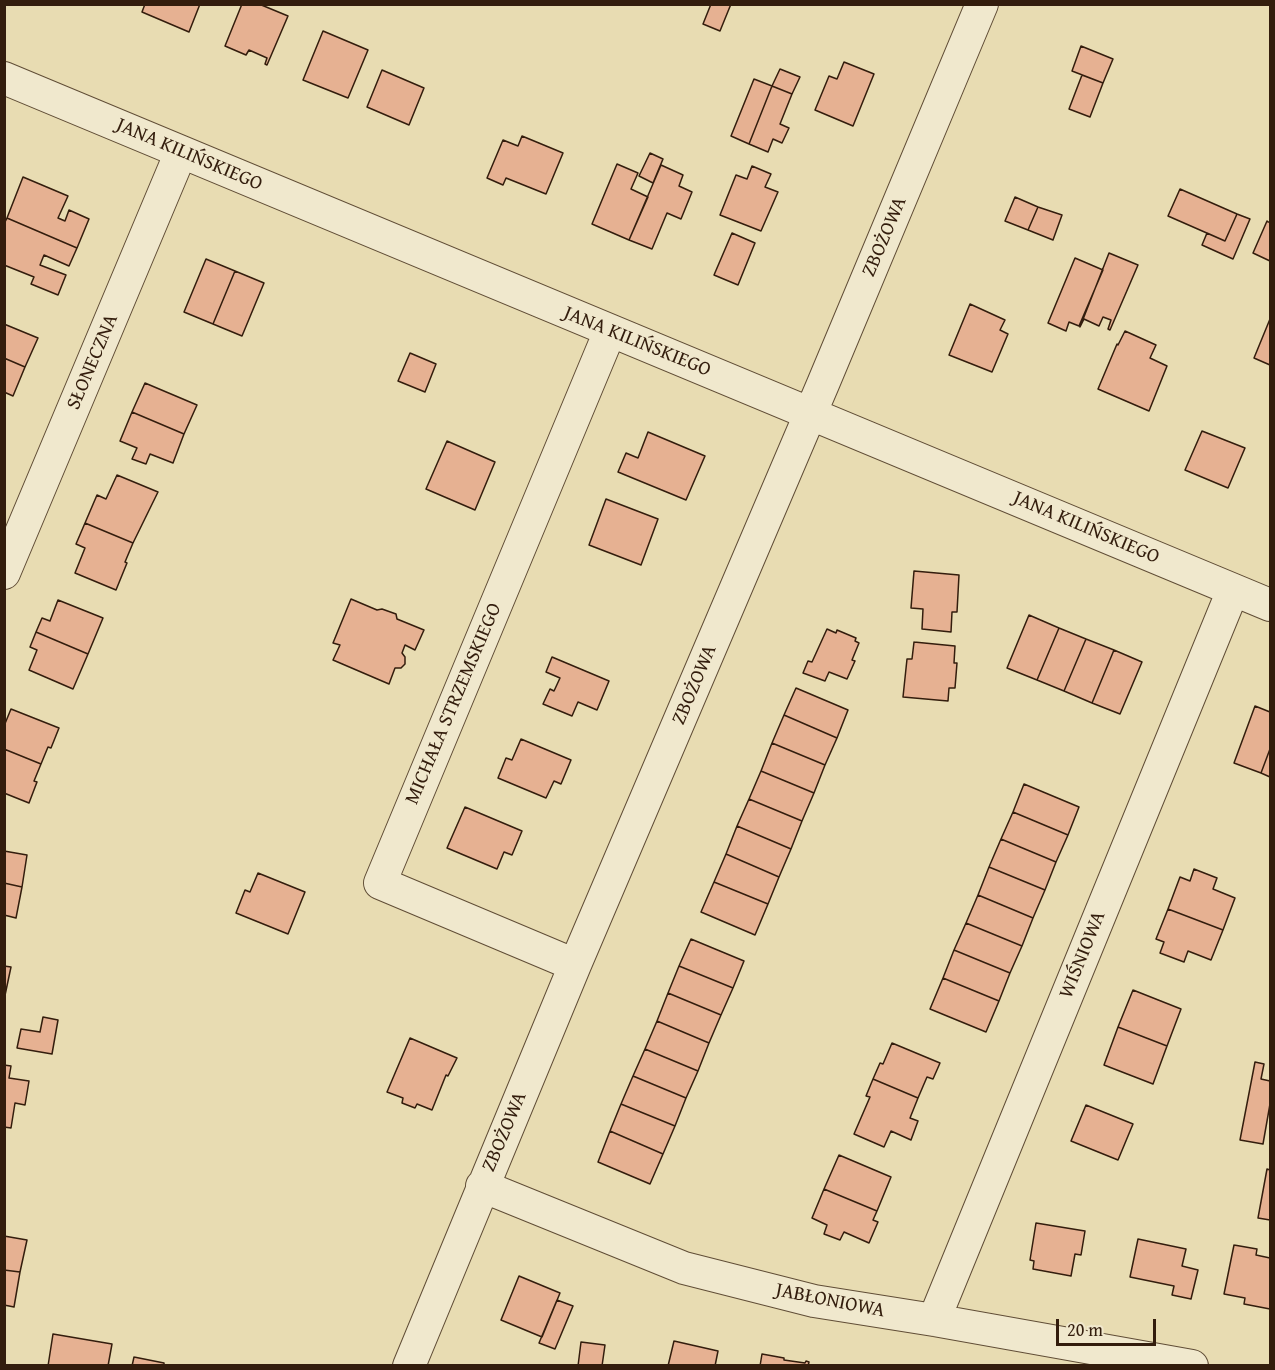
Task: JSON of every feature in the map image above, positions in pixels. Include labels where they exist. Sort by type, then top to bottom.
[{"type":"street","name":"ZBOŻOWA","points":[[409,1365],[575,965],[811,413],[982,4]]},
{"type":"street","name":"JANA KILIŃSKIEGO","points":[[4,78],[1270,605]]},
{"type":"street","name":"SŁONECZNA","points":[[4,573],[181,152]]},
{"type":"street","name":"MICHAŁA STRZEMSKIEGO","points":[[575,965],[380,882],[610,331]]},
{"type":"street","name":"WIŚNIOWA","points":[[934,1320],[1233,590]]},
{"type":"street","name":"JABŁONIOWA","points":[[482,1186],[684,1268],[814,1301],[1192,1365]]},
{"type":"building","points":[[145,4],[200,4],[189,32],[142,12]]},
{"type":"building","points":[[242,4],[259,4],[288,16],[267,65],[265,64],[267,58],[249,50],[246,55],[225,46]]},
{"type":"building","points":[[711,4],[731,4],[720,31],[703,24]]},
{"type":"building","points":[[323,31],[368,50],[348,98],[303,80]]},
{"type":"building","points":[[1081,46],[1113,59],[1103,83],[1072,71]]},
{"type":"building","points":[[844,62],[874,74],[853,126],[815,110],[829,76],[837,79]]},
{"type":"building","points":[[780,69],[800,77],[792,94],[772,86]]},
{"type":"building","points":[[382,70],[424,88],[409,125],[367,107]]},
{"type":"building","points":[[1082,75],[1103,83],[1090,117],[1069,109]]},
{"type":"building","points":[[754,79],[772,86],[749,144],[731,136]]},
{"type":"building","points":[[772,86],[792,94],[780,124],[789,128],[782,143],[773,139],[768,152],[749,144]]},
{"type":"building","points":[[522,136],[563,153],[546,194],[506,178],[503,185],[487,178],[503,140],[518,146]]},
{"type":"building","points":[[650,153],[663,159],[653,183],[639,176]]},
{"type":"building","points":[[617,164],[638,173],[631,189],[648,197],[629,240],[592,224]]},
{"type":"building","points":[[661,165],[683,175],[679,186],[692,192],[681,219],[667,213],[652,249],[629,240]]},
{"type":"building","points":[[752,166],[771,174],[765,187],[778,192],[761,231],[720,215],[736,175],[747,179]]},
{"type":"building","points":[[23,177],[68,196],[58,218],[65,221],[69,210],[89,219],[77,248],[7,218]]},
{"type":"building","points":[[1180,189],[1237,214],[1225,241],[1168,216]]},
{"type":"building","points":[[1015,197],[1038,207],[1028,230],[1005,221]]},
{"type":"building","points":[[1038,207],[1062,215],[1053,240],[1028,230]]},
{"type":"building","points":[[1237,214],[1250,219],[1233,259],[1202,245],[1207,233],[1225,241]]},
{"type":"building","points":[[7,218],[77,248],[69,266],[44,255],[40,265],[66,275],[58,295],[31,284],[34,277],[4,265],[4,224]]},
{"type":"building","points":[[1267,221],[1270,223],[1270,261],[1253,253]]},
{"type":"building","points":[[732,233],[755,243],[738,285],[714,275]]},
{"type":"building","points":[[1109,253],[1138,265],[1110,330],[1108,329],[1111,320],[1103,317],[1099,326],[1084,319],[1080,327]]},
{"type":"building","points":[[1075,258],[1103,270],[1079,326],[1069,322],[1066,331],[1048,323]]},
{"type":"building","points":[[206,259],[235,271],[213,324],[184,312]]},
{"type":"building","points":[[235,271],[264,283],[242,336],[213,324]]},
{"type":"building","points":[[970,304],[1005,320],[1000,330],[1008,334],[992,372],[949,355]]},
{"type":"building","points":[[1270,319],[1270,365],[1254,358]]},
{"type":"building","points":[[4,324],[38,338],[25,367],[4,358]]},
{"type":"building","points":[[1125,331],[1156,345],[1150,358],[1167,366],[1149,411],[1098,389]]},
{"type":"building","points":[[410,353],[436,364],[425,392],[398,381]]},
{"type":"building","points":[[4,358],[25,367],[13,396],[4,392]]},
{"type":"building","points":[[145,383],[197,405],[184,434],[132,412]]},
{"type":"building","points":[[132,412],[184,434],[173,463],[150,454],[146,464],[132,459],[137,448],[120,441]]},
{"type":"building","points":[[1202,431],[1245,448],[1228,488],[1185,470]]},
{"type":"building","points":[[648,432],[705,456],[686,500],[618,472],[626,453],[638,458]]},
{"type":"building","points":[[447,441],[495,462],[475,510],[426,489]]},
{"type":"building","points":[[117,475],[158,492],[133,543],[85,523],[97,495],[106,499]]},
{"type":"building","points":[[606,499],[658,519],[641,565],[589,545]]},
{"type":"building","points":[[85,523],[133,543],[116,590],[75,573],[85,548],[76,544]]},
{"type":"building","points":[[914,571],[959,575],[957,612],[952,612],[951,632],[922,629],[923,609],[911,608]]},
{"type":"building","points":[[351,599],[377,610],[382,609],[396,614],[397,619],[424,630],[415,650],[405,645],[402,653],[405,657],[405,664],[401,668],[395,668],[389,684],[333,660],[340,645],[333,643]]},
{"type":"building","points":[[58,600],[103,618],[88,654],[36,632],[42,618],[50,621]]},
{"type":"building","points":[[1029,615],[1059,628],[1037,680],[1007,668]]},
{"type":"building","points":[[1059,628],[1086,639],[1064,691],[1037,680]]},
{"type":"building","points":[[827,629],[836,633],[837,630],[856,638],[855,641],[859,643],[852,660],[855,661],[847,679],[829,672],[825,681],[803,673],[808,661],[812,662]]},
{"type":"building","points":[[36,632],[88,654],[73,689],[29,670],[37,650],[30,647]]},
{"type":"building","points":[[1086,639],[1114,650],[1092,703],[1064,691]]},
{"type":"building","points":[[914,642],[955,646],[954,663],[957,663],[955,688],[949,688],[948,701],[903,697],[907,659],[912,659]]},
{"type":"building","points":[[1114,650],[1142,662],[1120,714],[1092,703]]},
{"type":"building","points":[[552,657],[609,681],[597,710],[578,702],[572,716],[543,704],[550,689],[554,691],[560,678],[546,672]]},
{"type":"building","points":[[796,688],[848,710],[837,738],[784,715]]},
{"type":"building","points":[[1255,706],[1270,712],[1270,749],[1261,773],[1234,763]]},
{"type":"building","points":[[11,709],[59,728],[41,764],[4,749],[4,726]]},
{"type":"building","points":[[784,715],[837,738],[825,765],[772,743]]},
{"type":"building","points":[[521,739],[571,760],[561,784],[554,781],[546,798],[498,778],[506,758],[512,760]]},
{"type":"building","points":[[772,743],[825,765],[814,793],[761,771]]},
{"type":"building","points":[[4,749],[41,764],[29,803],[4,793]]},
{"type":"building","points":[[1270,749],[1270,777],[1261,773]]},
{"type":"building","points":[[761,771],[814,793],[802,821],[749,799]]},
{"type":"building","points":[[1024,784],[1079,807],[1068,835],[1013,812]]},
{"type":"building","points":[[749,799],[802,821],[791,849],[737,826]]},
{"type":"building","points":[[465,807],[522,831],[512,855],[504,852],[497,869],[447,848]]},
{"type":"building","points":[[1013,812],[1068,835],[1056,862],[1001,839]]},
{"type":"building","points":[[737,826],[791,849],[779,877],[726,854]]},
{"type":"building","points":[[1001,839],[1056,862],[1045,890],[989,867]]},
{"type":"building","points":[[4,851],[27,855],[22,887],[4,883]]},
{"type":"building","points":[[726,854],[779,877],[768,904],[714,882]]},
{"type":"building","points":[[989,867],[1045,890],[1033,918],[978,895]]},
{"type":"building","points":[[1194,869],[1217,878],[1213,889],[1235,898],[1223,930],[1168,909],[1180,877],[1190,881]]},
{"type":"building","points":[[258,873],[305,892],[288,934],[236,913],[245,890],[250,892]]},
{"type":"building","points":[[714,882],[768,904],[755,935],[701,912]]},
{"type":"building","points":[[4,883],[22,887],[16,918],[4,915]]},
{"type":"building","points":[[978,895],[1033,918],[1022,946],[966,923]]},
{"type":"building","points":[[1168,909],[1223,930],[1211,960],[1188,951],[1184,962],[1160,953],[1164,942],[1156,939]]},
{"type":"building","points":[[966,923],[1022,946],[1010,973],[954,950]]},
{"type":"building","points":[[691,939],[744,961],[733,988],[679,966]]},
{"type":"building","points":[[954,950],[1010,973],[999,1001],[943,978]]},
{"type":"building","points":[[4,966],[11,967],[4,1000]]},
{"type":"building","points":[[679,966],[733,988],[721,1015],[668,993]]},
{"type":"building","points":[[943,978],[999,1001],[986,1032],[930,1009]]},
{"type":"building","points":[[1133,990],[1181,1009],[1167,1046],[1118,1027]]},
{"type":"building","points":[[668,993],[721,1015],[709,1043],[657,1021]]},
{"type":"building","points":[[43,1017],[58,1020],[52,1054],[17,1048],[21,1029],[40,1032]]},
{"type":"building","points":[[657,1021],[709,1043],[698,1071],[645,1049]]},
{"type":"building","points":[[1118,1027],[1167,1046],[1153,1084],[1104,1065]]},
{"type":"building","points":[[410,1038],[457,1058],[448,1076],[446,1075],[432,1110],[417,1104],[415,1108],[402,1103],[403,1098],[387,1092]]},
{"type":"building","points":[[892,1043],[940,1063],[933,1079],[927,1077],[918,1098],[873,1079],[880,1063],[883,1064]]},
{"type":"building","points":[[645,1049],[698,1071],[686,1098],[633,1076]]},
{"type":"building","points":[[1255,1062],[1264,1064],[1261,1079],[1270,1081],[1270,1104],[1263,1144],[1240,1140]]},
{"type":"building","points":[[4,1065],[11,1066],[9,1078],[29,1081],[25,1105],[15,1103],[11,1128],[4,1127]]},
{"type":"building","points":[[633,1076],[686,1098],[675,1126],[621,1104]]},
{"type":"building","points":[[873,1079],[918,1098],[910,1118],[918,1121],[911,1140],[891,1131],[884,1147],[854,1134],[870,1097],[866,1096]]},
{"type":"building","points":[[621,1104],[675,1126],[663,1154],[610,1131]]},
{"type":"building","points":[[1086,1105],[1133,1124],[1118,1160],[1071,1141]]},
{"type":"building","points":[[610,1131],[663,1154],[650,1184],[598,1162]]},
{"type":"building","points":[[839,1155],[891,1177],[877,1211],[824,1189]]},
{"type":"building","points":[[1267,1169],[1270,1170],[1270,1220],[1258,1218]]},
{"type":"building","points":[[824,1189],[877,1211],[873,1220],[878,1222],[869,1243],[844,1232],[840,1240],[824,1234],[827,1225],[812,1218]]},
{"type":"building","points":[[1036,1223],[1085,1231],[1081,1255],[1075,1254],[1071,1276],[1033,1269],[1034,1261],[1030,1260]]},
{"type":"building","points":[[4,1236],[27,1240],[20,1272],[4,1270]]},
{"type":"building","points":[[1138,1239],[1186,1249],[1182,1266],[1198,1270],[1191,1299],[1172,1295],[1174,1286],[1130,1277]]},
{"type":"building","points":[[1234,1245],[1257,1249],[1256,1255],[1270,1258],[1270,1309],[1244,1304],[1245,1298],[1224,1294]]},
{"type":"building","points":[[4,1270],[20,1272],[14,1307],[4,1305]]},
{"type":"building","points":[[519,1276],[560,1293],[542,1337],[501,1320]]},
{"type":"building","points":[[557,1300],[573,1306],[555,1349],[539,1343]]},
{"type":"building","points":[[53,1334],[112,1344],[108,1366],[48,1366]]},
{"type":"building","points":[[674,1341],[718,1351],[715,1366],[668,1366]]},
{"type":"building","points":[[581,1342],[605,1345],[602,1366],[578,1366]]},
{"type":"building","points":[[762,1354],[784,1358],[784,1360],[809,1362],[808,1366],[760,1366]]},
{"type":"building","points":[[134,1357],[164,1363],[164,1366],[132,1366]]}]
